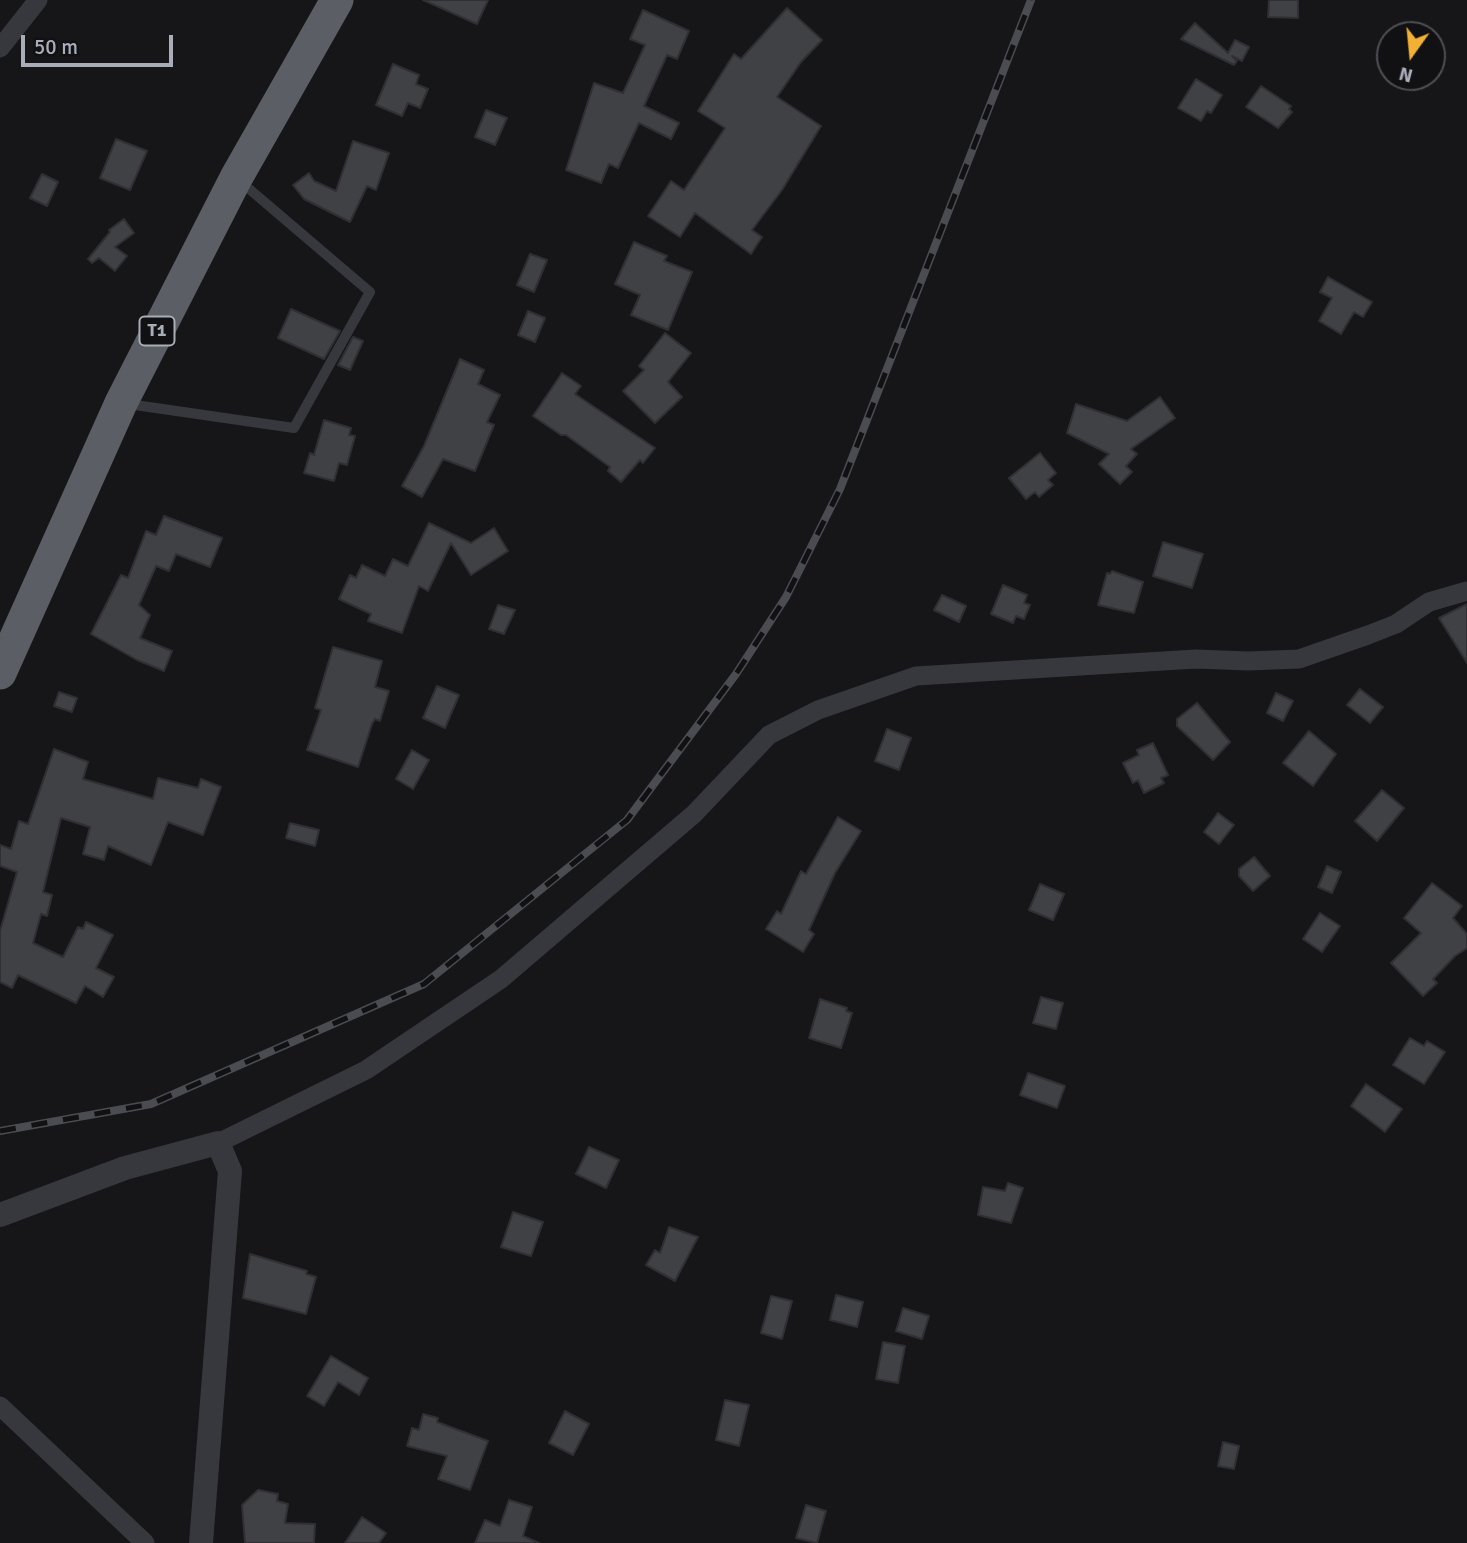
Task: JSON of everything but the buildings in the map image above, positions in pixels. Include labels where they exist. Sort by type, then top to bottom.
[{"type":"highway","name":"T1","points":[[0,673],[121,403],[236,178],[337,0]]},
{"type":"street","points":[[0,48],[38,0]]},
{"type":"street","points":[[0,1215],[125,1168],[218,1143],[366,1070],[501,979],[694,814],[769,735],[818,710],[916,676],[1196,659],[1299,659],[1378,631],[1429,602],[1467,591]]},
{"type":"street","points":[[201,1543],[230,1171],[218,1143]]},
{"type":"street","points":[[0,1406],[145,1543]]},
{"type":"lane","points":[[121,403],[294,428],[370,292],[236,178]]},
{"type":"railway","points":[[0,1131],[151,1104],[424,984],[627,820],[736,674],[786,597],[840,489],[1031,0]]}]
